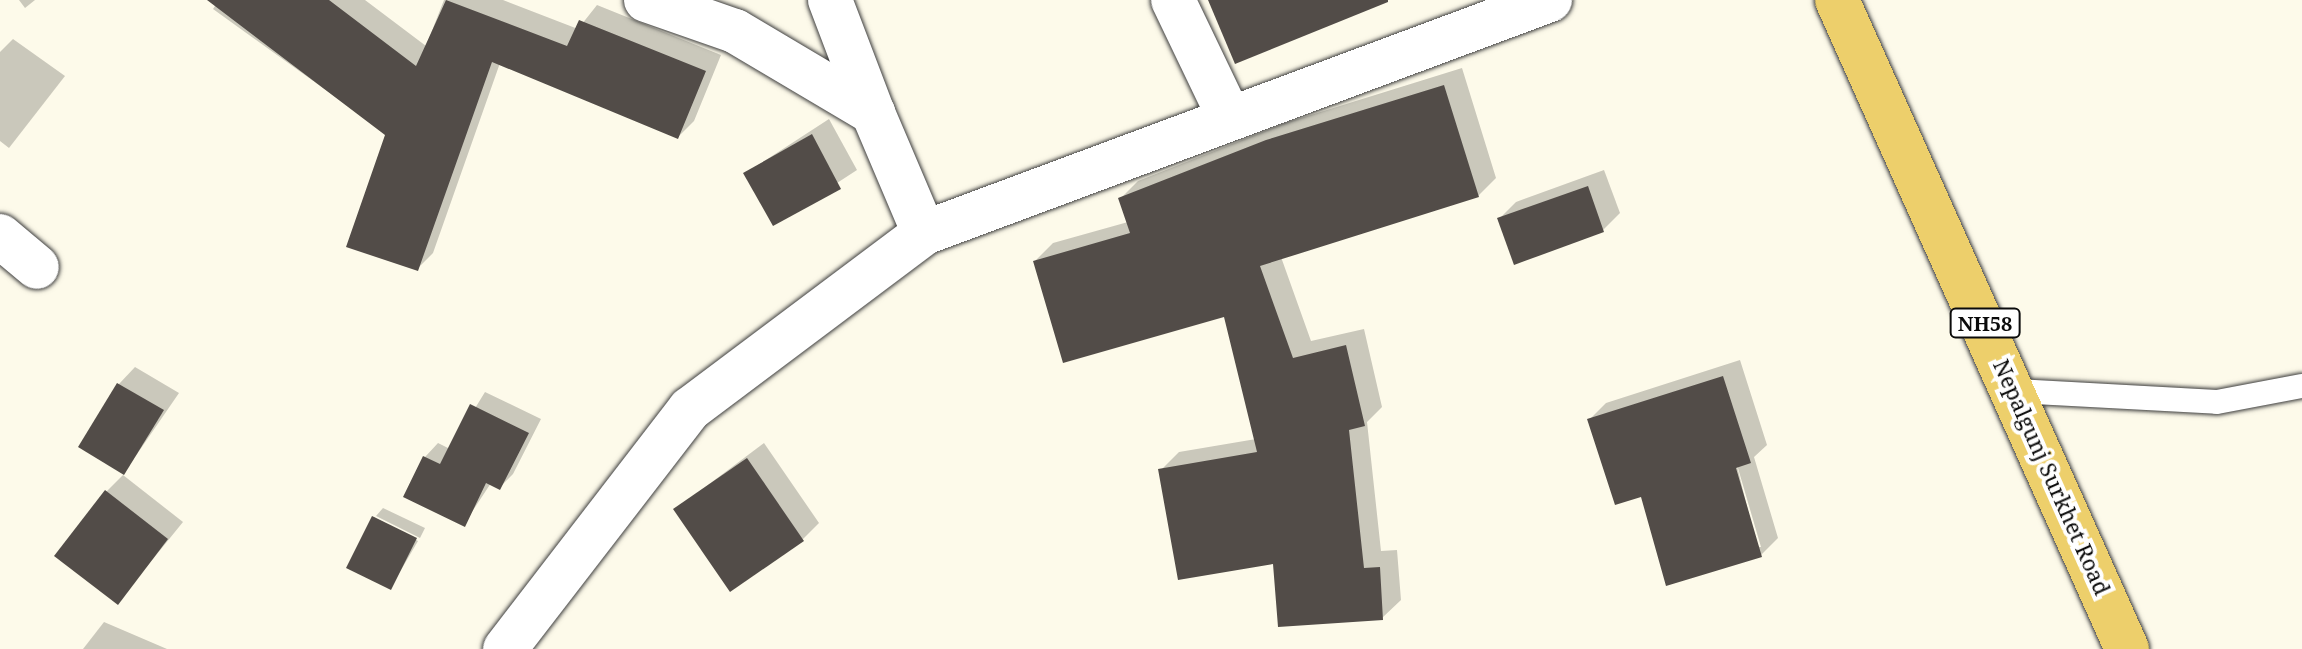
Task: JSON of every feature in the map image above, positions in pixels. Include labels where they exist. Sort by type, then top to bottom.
[{"type":"main road","name":"Nepalgunj Surkhet Road","points":[[1837,0],[2016,391],[2127,649]]},
{"type":"street","points":[[646,0],[735,31],[873,113]]},
{"type":"street","points":[[830,0],[873,113],[924,233]]},
{"type":"street","points":[[1173,0],[1229,117]]},
{"type":"street","points":[[505,649],[690,409],[924,233],[1550,0]]},
{"type":"street","points":[[0,236],[37,267]]},
{"type":"lane","points":[[2016,391],[2217,402],[2302,386]]},
{"type":"building","points":[[207,0],[329,0],[416,66],[446,0],[567,46],[579,20],[706,71],[678,139],[492,62],[418,271],[346,247],[385,135]]},
{"type":"building","points":[[1208,0],[1388,0],[1388,2],[1235,64]]},
{"type":"building","points":[[1444,85],[1479,197],[1260,266],[1293,358],[1346,345],[1365,426],[1349,430],[1364,568],[1380,567],[1383,620],[1278,627],[1273,564],[1178,580],[1158,469],[1257,452],[1224,317],[1063,363],[1033,261],[1130,233],[1118,198],[1266,140]]},
{"type":"building","points":[[812,134],[841,189],[773,226],[743,173]]},
{"type":"building","points":[[1588,186],[1604,232],[1514,265],[1497,218]]},
{"type":"building","points":[[1723,376],[1751,463],[1736,468],[1762,557],[1666,586],[1641,497],[1615,505],[1587,419]]},
{"type":"building","points":[[117,383],[164,410],[124,475],[78,447]]},
{"type":"building","points":[[470,404],[529,433],[500,490],[486,483],[465,527],[403,497],[423,456],[440,464]]},
{"type":"building","points":[[747,458],[804,541],[730,592],[673,509]]},
{"type":"building","points":[[105,490],[168,539],[118,605],[54,556]]},
{"type":"building","points":[[372,516],[417,538],[391,590],[346,568]]}]
